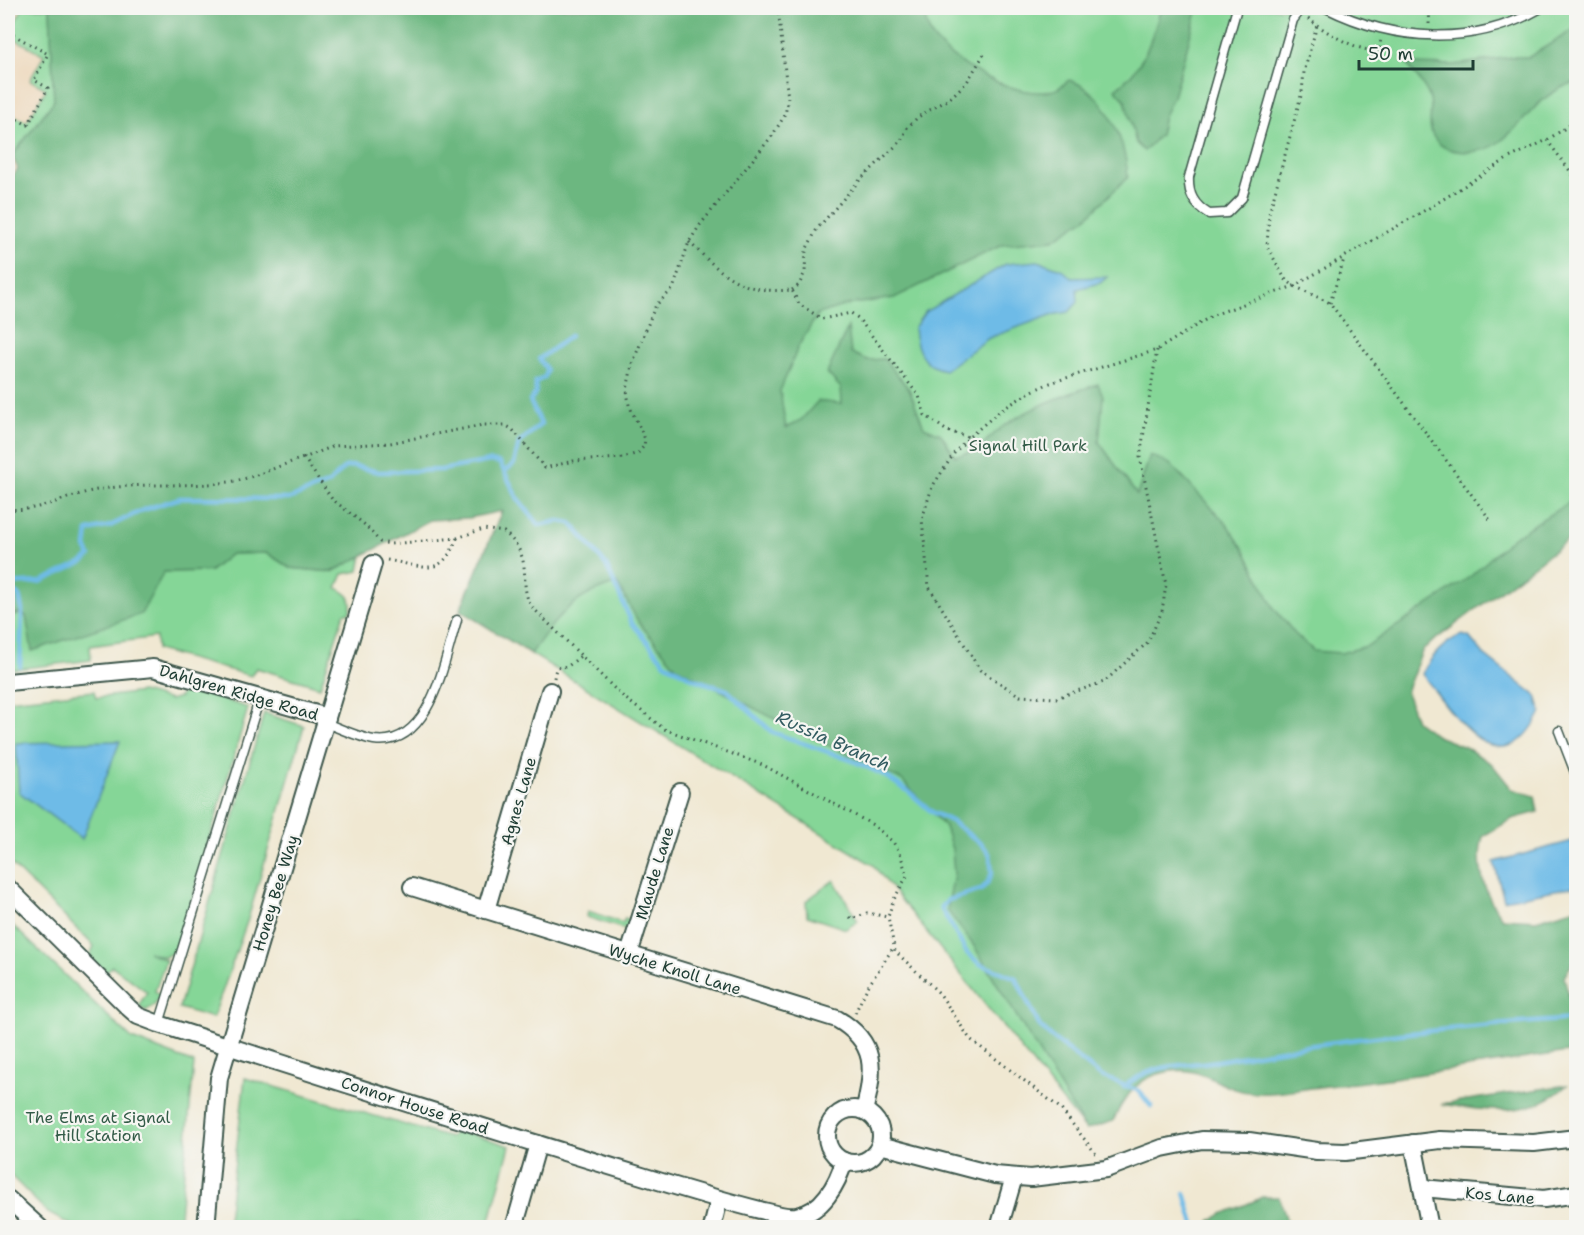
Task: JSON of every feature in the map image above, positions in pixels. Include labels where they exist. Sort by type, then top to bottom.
[{"type":"street","name":"Honey Bee Way","points":[[206,1227],[219,1078],[326,720],[380,562]]},
{"type":"street","name":"Dahlgren Ridge Road","points":[[8,682],[153,668],[260,697],[326,720]]},
{"type":"street","name":"Agnes Lane","points":[[486,910],[550,691]]},
{"type":"street","name":"Maude Lane","points":[[629,954],[680,792]]},
{"type":"street","name":"Wyche Knoll Lane","points":[[412,887],[837,1019],[849,1026],[863,1040],[872,1063],[872,1077],[864,1111]]},
{"type":"street","name":"Connor House Road","points":[[8,888],[129,1008],[138,1016],[159,1024],[719,1200],[795,1216],[811,1210],[825,1199],[839,1179],[844,1161]]},
{"type":"street","points":[[845,1110],[864,1111],[871,1115],[880,1128],[880,1145],[869,1159],[861,1162],[844,1161],[830,1149],[828,1140],[831,1122],[845,1110]]},
{"type":"street","points":[[880,1145],[1014,1177],[1057,1177],[1106,1169],[1162,1148],[1202,1140],[1249,1141],[1345,1152],[1440,1140],[1534,1143],[1576,1138]]},
{"type":"street","points":[[1413,1143],[1430,1227]]},
{"type":"street","points":[[514,1227],[538,1144]]},
{"type":"street","points":[[999,1227],[1014,1177]]},
{"type":"street","name":"Kos Lane","points":[[1422,1188],[1544,1199],[1576,1194]]},
{"type":"street","points":[[8,1198],[40,1227]]},
{"type":"street","points":[[712,1227],[719,1200]]},
{"type":"lane","points":[[1237,8],[1189,177],[1188,188],[1195,204],[1209,214],[1219,215],[1233,209],[1242,198],[1293,20],[1301,10]]},
{"type":"lane","points":[[1326,8],[1382,29],[1421,34],[1469,34],[1499,27],[1541,8]]},
{"type":"lane","points":[[326,720],[374,740],[407,734],[423,717],[457,620]]},
{"type":"lane","points":[[159,1024],[260,697]]},
{"type":"lane","points":[[1559,731],[1576,775]]},
{"type":"path","points":[[8,509],[31,508],[95,490],[125,485],[220,483],[246,479],[334,446],[390,443],[483,424],[505,425],[519,436],[545,468],[550,469],[573,461],[623,459],[638,453],[644,447],[645,439],[627,397],[632,365],[652,314],[657,304],[673,289],[689,242],[721,198],[772,136],[785,115],[788,99],[778,8]]},
{"type":"path","points":[[1430,8],[1430,17]]},
{"type":"path","points":[[1301,10],[1317,25],[1348,44],[1379,52],[1382,29]]},
{"type":"path","points":[[1317,25],[1266,233],[1271,256],[1294,286],[1330,303],[1491,521]]},
{"type":"path","points":[[8,32],[48,54],[34,80],[48,88],[28,125],[14,117],[8,127]]},
{"type":"path","points":[[689,242],[732,281],[764,289],[792,290],[799,285],[805,272],[806,250],[817,229],[859,181],[901,141],[907,128],[918,117],[949,99],[967,82],[986,51]]},
{"type":"path","points":[[1157,350],[1140,457],[1166,585],[1162,610],[1148,642],[1104,682],[1056,698],[1020,696],[980,670],[929,587],[922,519],[932,487],[955,452],[969,437],[1000,411],[1030,392],[1050,383],[1157,350],[1213,315],[1294,286],[1507,159],[1547,140],[1576,121]]},
{"type":"path","points":[[1547,140],[1576,179]]},
{"type":"path","points":[[1330,303],[1344,257]]},
{"type":"path","points":[[792,290],[799,304],[822,319],[851,313],[858,318],[919,396],[925,415],[947,431],[969,437]]},
{"type":"path","points":[[304,458],[327,494],[365,525],[380,542],[390,544],[457,538],[483,529],[504,532],[511,537],[521,553],[526,570],[525,598],[620,694],[664,729],[763,765],[873,825],[893,842],[900,853],[907,876],[893,901],[888,917],[893,948],[940,994],[970,1039],[1060,1108],[1076,1126],[1106,1169]]},
{"type":"path","points":[[380,562],[426,568],[440,567],[447,559],[457,538]]},
{"type":"path","points":[[550,691],[556,668],[568,666],[582,655]]},
{"type":"path","points":[[850,917],[852,919],[867,913],[888,917]]},
{"type":"path","points":[[849,1026],[867,988],[893,948]]},
{"type":"shaded area","points":[[8,8],[50,8],[54,101],[8,183]]},
{"type":"green space","points":[[23,8],[50,8],[54,101],[12,156],[8,157],[8,120],[11,114],[27,122],[46,89],[30,80],[44,55],[8,35]]},
{"type":"green space","points":[[50,8],[922,8],[931,35],[942,48],[955,59],[989,78],[1024,91],[1040,92],[1056,89],[1069,80],[1082,86],[1104,106],[1112,119],[1123,148],[1128,177],[1086,218],[1053,240],[1002,245],[894,298],[846,305],[818,314],[799,345],[780,391],[786,428],[801,420],[818,401],[842,404],[841,388],[827,373],[848,327],[851,353],[867,360],[884,359],[909,389],[924,427],[941,434],[955,456],[978,448],[1005,425],[1038,406],[1098,384],[1103,396],[1099,442],[1137,495],[1150,455],[1170,464],[1226,523],[1245,551],[1274,608],[1295,634],[1314,651],[1341,653],[1367,646],[1471,576],[1512,538],[1576,498],[1576,534],[1423,649],[1406,692],[1416,721],[1437,736],[1465,747],[1492,764],[1512,789],[1535,796],[1538,812],[1512,819],[1483,836],[1481,868],[1490,899],[1502,918],[1536,920],[1576,908],[1576,957],[1564,977],[1576,1021],[1576,1051],[1390,1079],[1273,1093],[1241,1091],[1198,1073],[1172,1071],[1155,1075],[1141,1082],[1125,1100],[1113,1121],[1086,1130],[974,946],[947,910],[954,874],[952,849],[945,827],[902,780],[786,725],[676,667],[639,623],[617,583],[588,595],[567,610],[549,629],[531,654],[460,610],[502,511],[469,518],[430,520],[332,572],[290,568],[267,553],[231,554],[210,571],[164,572],[141,614],[32,651],[26,616],[19,613],[8,616],[8,183],[18,169],[12,156],[54,101]]},
{"type":"green space","name":"Signal Hill Park","points":[[699,8],[1576,8],[1576,533],[1423,649],[1086,1130],[873,865],[460,610],[655,152]]},
{"type":"green space","points":[[1161,8],[1198,8],[1160,135],[1144,151],[1136,143],[1125,100],[1115,89],[1133,72],[1146,53]]},
{"type":"green space","points":[[1576,28],[1576,82],[1562,87],[1541,101],[1509,135],[1491,147],[1465,152],[1440,145],[1435,139],[1430,124],[1430,99],[1423,85],[1407,64],[1454,65],[1512,57],[1529,57]]},
{"type":"green space","points":[[267,553],[290,568],[332,572],[362,556],[359,571],[343,574],[337,588],[349,597],[350,612],[344,614],[320,687],[256,668],[251,676],[157,650],[156,637],[90,646],[91,660],[8,670],[8,616],[140,614],[164,572],[210,571],[231,554]]},
{"type":"green space","points":[[184,686],[248,708],[177,950],[165,957],[148,952],[166,960],[155,991],[160,995],[154,1006],[145,1011],[139,1005],[147,992],[112,966],[104,974],[88,959],[94,946],[8,861],[8,700],[94,691],[96,698],[142,692],[170,700],[180,697]]},
{"type":"green space","points":[[264,713],[304,726],[248,919],[213,1018],[179,1008]]},
{"type":"green space","points":[[834,880],[858,921],[846,929],[807,916],[806,901]]},
{"type":"green space","points":[[588,911],[623,923],[625,918],[631,920],[627,930],[587,917]]},
{"type":"green space","name":"The Elms at Signal Hill Station","points":[[8,921],[132,1039],[194,1063],[179,1227],[75,1227],[48,1213],[8,1173]]},
{"type":"green space","points":[[245,1078],[450,1138],[457,1129],[510,1146],[488,1227],[227,1227]]},
{"type":"green space","points":[[1567,1085],[1553,1096],[1523,1108],[1491,1110],[1441,1104]]},
{"type":"green space","points":[[1262,1197],[1279,1197],[1289,1227],[1216,1227],[1210,1221],[1222,1214]]},
{"type":"water","points":[[1038,261],[1061,269],[1072,278],[1107,277],[1100,283],[1077,289],[1078,302],[1069,312],[1051,315],[989,338],[945,370],[931,365],[926,360],[916,343],[914,328],[925,312],[1006,264]]},
{"type":"water","points":[[1462,635],[1469,637],[1484,655],[1536,696],[1541,712],[1526,735],[1510,746],[1494,746],[1478,738],[1448,708],[1422,674],[1438,651]]},
{"type":"water","points":[[120,741],[82,839],[19,792],[16,743]]},
{"type":"water","points":[[1576,840],[1576,886],[1504,900],[1494,862]]},
{"type":"waterway","points":[[505,471],[514,464],[519,443],[541,424],[530,401],[536,392],[535,382],[545,377],[547,370],[539,359],[570,336]]},
{"type":"waterway","name":"Russia Branch","points":[[8,584],[40,582],[83,562],[90,556],[86,547],[88,531],[110,526],[143,510],[180,498],[289,499],[329,483],[345,467],[353,466],[379,472],[441,470],[490,461],[500,463],[518,499],[539,525],[559,521],[571,523],[606,565],[632,623],[665,663],[694,679],[727,690],[772,732],[853,761],[882,774],[908,791],[932,812],[951,821],[982,844],[990,855],[992,873],[988,882],[981,890],[948,900],[941,908],[967,953],[980,964],[1016,978],[1039,1025],[1050,1036],[1101,1076],[1139,1091],[1151,1106]]},
{"type":"waterway","points":[[8,588],[19,595],[22,610],[20,666]]},
{"type":"waterway","points":[[1124,1087],[1147,1073],[1171,1066],[1210,1062],[1310,1045],[1399,1034],[1576,1019]]},
{"type":"waterway","name":"Russia Branch","points":[[1185,1193],[1195,1228]]}]
